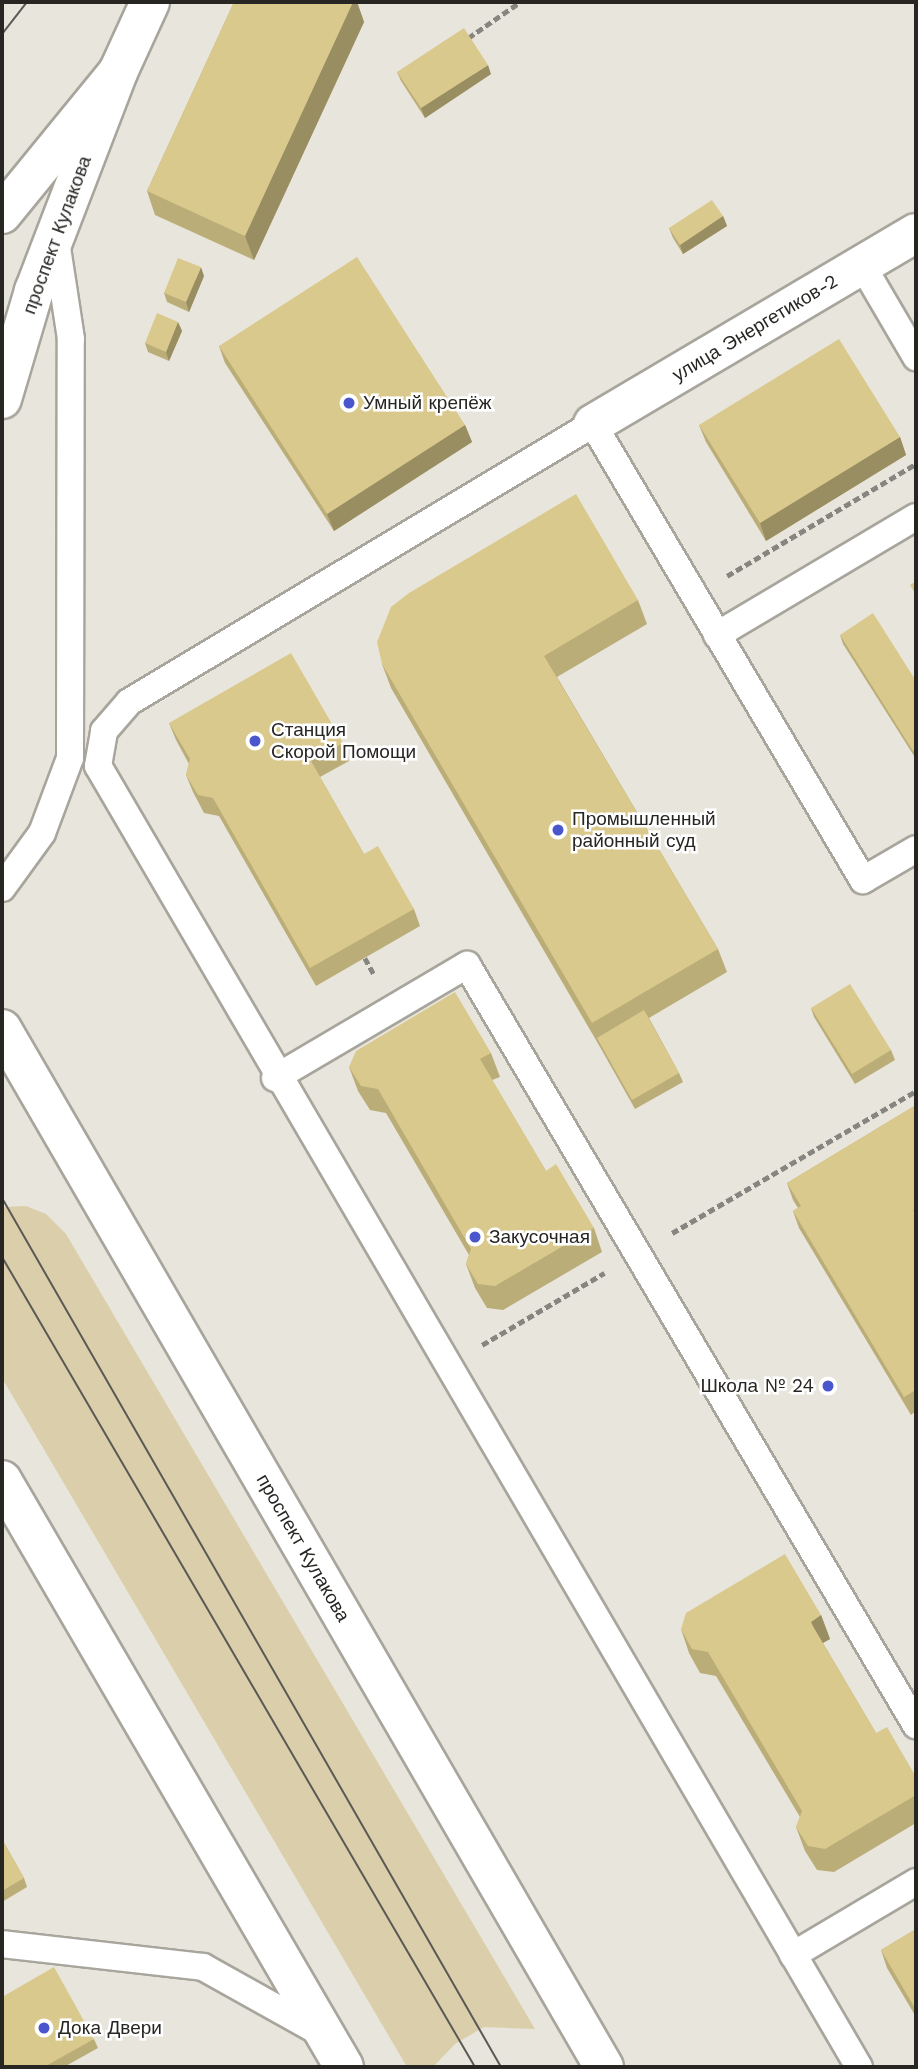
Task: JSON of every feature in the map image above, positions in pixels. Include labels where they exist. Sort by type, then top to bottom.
[{"type":"main road","points":[[2,214],[118,72],[150,2]]},
{"type":"main road","name":"проспект Кулакова","points":[[2,399],[55,236],[118,72]]},
{"type":"main road","name":"улица Энергетиков-2","points":[[593,424],[916,233]]},
{"type":"main road","name":"проспект Кулакова","points":[[2,1029],[604,2067]]},
{"type":"main road","points":[[2,1480],[344,2067]]},
{"type":"lane","points":[[2,888],[42,833],[70,758],[71,340],[55,236]]},
{"type":"lane","points":[[862,265],[916,357]]},
{"type":"lane","points":[[859,2067],[275,1078],[98,766],[104,731],[141,695],[593,424],[863,880],[916,849]]},
{"type":"lane","points":[[718,635],[916,517]]},
{"type":"lane","points":[[275,1078],[467,965],[916,1725]]},
{"type":"lane","points":[[793,1955],[916,1882]]},
{"type":"lane","points":[[2,1944],[203,1967],[324,2035]]},
{"type":"path","points":[[468,38],[520,2]]},
{"type":"path","points":[[695,596],[916,464]]},
{"type":"path","points":[[446,1367],[916,1091]]},
{"type":"shaded area","points":[[26,1206],[46,1214],[66,1234],[535,2029],[484,2027],[455,2044],[433,2067],[407,2067],[2,1378],[2,1207]]},
{"type":"building","points":[[234,2],[353,2],[245,236],[147,191]]},
{"type":"building","points":[[464,28],[488,65],[421,108],[397,72]]},
{"type":"building","points":[[712,200],[723,216],[680,245],[669,228]]},
{"type":"building","name":"Умный крепёж","points":[[357,257],[465,425],[327,514],[219,346]]},
{"type":"building","points":[[178,258],[201,267],[186,302],[164,293]]},
{"type":"building","points":[[157,313],[178,322],[166,352],[145,343]]},
{"type":"building","points":[[839,339],[900,437],[760,523],[699,425]]},
{"type":"building","name":"Промышленный районный суд","points":[[576,494],[638,600],[544,656],[718,949],[592,1023],[382,664],[377,642],[391,607],[409,593]]},
{"type":"building","points":[[916,581],[916,595],[910,585]]},
{"type":"building","points":[[873,613],[916,681],[916,749],[913,751],[840,635]]},
{"type":"building","points":[[291,653],[343,743],[311,761],[364,854],[378,846],[414,909],[310,968],[213,798],[198,795],[186,775],[190,759],[169,723]]},
{"type":"building","points":[[850,984],[891,1050],[852,1074],[811,1008]]},
{"type":"building","points":[[455,992],[491,1053],[480,1059],[546,1171],[556,1164],[594,1228],[495,1286],[478,1284],[466,1264],[471,1249],[378,1089],[361,1086],[349,1067],[356,1051]]},
{"type":"building","points":[[644,1010],[679,1073],[632,1100],[597,1038]]},
{"type":"building","points":[[916,1105],[916,1208],[913,1210],[916,1215],[916,1395],[914,1391],[904,1397],[793,1211],[801,1206],[787,1183]]},
{"type":"building","points":[[785,1554],[821,1615],[811,1622],[814,1628],[876,1733],[887,1727],[916,1777],[916,1795],[825,1849],[808,1846],[796,1827],[802,1811],[708,1652],[692,1649],[681,1629],[686,1613]]},
{"type":"building","points":[[2,1839],[24,1878],[2,1891]]},
{"type":"building","points":[[916,1929],[916,2010],[881,1950]]},
{"type":"building","name":"Дока Двери","points":[[54,1967],[94,2039],[44,2067],[2,2067],[2,1997]]},
{"type":"tram line","points":[[2,34],[27,2]]},
{"type":"tram line","points":[[2,1198],[501,2067]]},
{"type":"tram line","points":[[2,1257],[475,2067]]},
{"type":"place","name":"Умный крепёж","points":[[349,403]]},
{"type":"place","name":"Станция Скорой Помощи","points":[[255,741]]},
{"type":"place","name":"Промышленный районный суд","points":[[558,830]]},
{"type":"place","name":"Закусочная","points":[[475,1237]]},
{"type":"place","name":"Школа № 24","points":[[828,1386]]},
{"type":"place","name":"Дока Двери","points":[[44,2028]]}]
